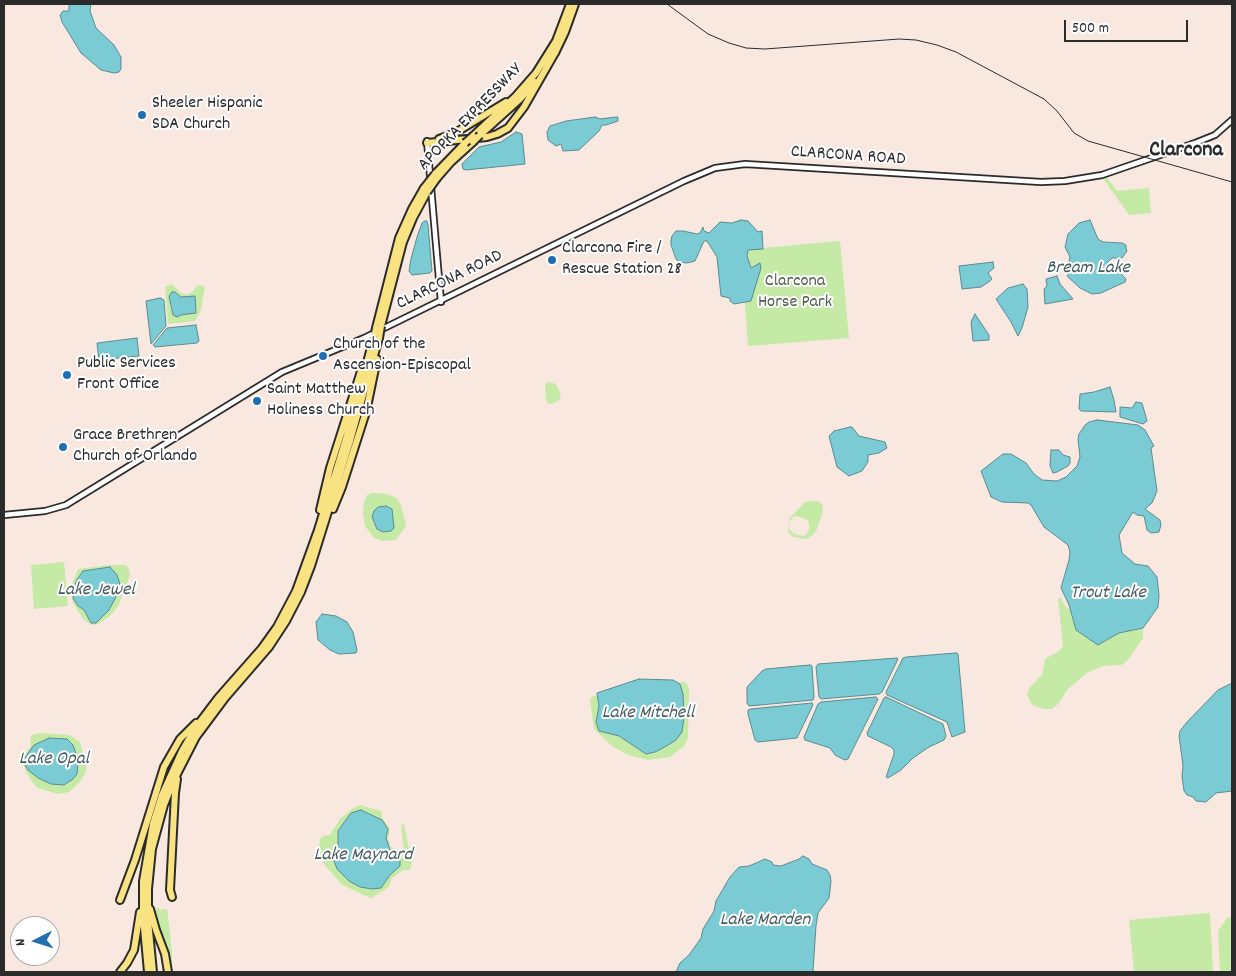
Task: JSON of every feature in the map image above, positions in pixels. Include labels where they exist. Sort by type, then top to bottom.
[{"type":"highway","name":"APOPKA EXPRESSWAY","points":[[566,23],[570,4]]},
{"type":"highway","name":"APOPKA EXPRESSWAY","points":[[377,333],[400,238],[412,209],[436,176],[465,143],[480,135],[527,92],[556,51],[575,4]]},
{"type":"highway","name":"APOPKA EXPRESSWAY","points":[[436,176],[515,97],[536,73],[562,33]]},
{"type":"highway","points":[[427,142],[488,137],[508,128],[524,107],[556,51]]},
{"type":"highway","points":[[427,142],[449,136],[497,108],[536,73]]},
{"type":"highway","points":[[120,900],[135,860],[164,767],[180,739],[269,647],[286,621],[319,540],[361,404],[377,333]]},
{"type":"highway","points":[[300,589],[377,333]]},
{"type":"highway","points":[[149,971],[149,874],[159,818],[187,752],[225,694]]},
{"type":"highway","points":[[120,972],[131,957],[136,942],[149,840],[162,795],[182,751],[206,714]]},
{"type":"highway","points":[[172,897],[170,890],[175,792],[177,779],[187,752]]},
{"type":"highway","points":[[149,874],[150,908],[156,930],[166,954],[168,972]]},
{"type":"highway","points":[[143,881],[143,917],[149,971]]},
{"type":"main road","name":"CLARCONA ROAD","points":[[4,515],[46,511],[66,505],[282,372],[364,338],[441,302],[468,286],[684,181],[715,168],[745,164],[1041,182],[1082,179],[1102,175],[1209,138],[1221,131],[1232,120]]},
{"type":"main road","points":[[427,142],[441,302]]},
{"type":"green space","points":[[1106,176],[1117,191],[1149,188],[1151,213],[1129,215],[1102,177]]},
{"type":"green space","name":"Clarcona Horse Park","points":[[840,241],[849,338],[748,346],[741,250]]},
{"type":"green space","points":[[172,284],[181,293],[187,295],[198,285],[205,286],[201,310],[195,321],[168,324],[165,287]],"holes":[[[175,292],[181,297],[194,296],[181,315],[170,307],[170,293]]]},
{"type":"green space","points":[[548,382],[556,384],[561,395],[559,400],[548,404],[545,385]]},
{"type":"green space","points":[[372,493],[388,494],[396,498],[401,505],[406,526],[396,540],[381,541],[373,537],[365,526],[364,502],[367,495]]},
{"type":"green space","points":[[819,501],[823,506],[816,531],[806,539],[793,537],[788,532],[789,519],[805,502]],"holes":[[[797,516],[806,519],[809,523],[809,531],[804,536],[794,534],[789,529],[789,522],[793,517]]]},
{"type":"green space","points":[[64,562],[68,606],[34,609],[31,565]]},
{"type":"green space","points":[[110,565],[125,565],[128,567],[130,573],[128,581],[118,606],[110,616],[98,624],[92,625],[83,619],[73,603],[71,587],[78,569]],"holes":[[[110,567],[91,623],[84,610],[78,606],[73,597],[76,581],[83,571]]]},
{"type":"green space","points":[[1058,598],[1061,598],[1065,606],[1070,610],[1076,630],[1083,635],[1105,642],[1118,633],[1143,628],[1143,638],[1127,661],[1121,665],[1104,666],[1088,672],[1068,689],[1058,704],[1052,709],[1044,709],[1032,705],[1027,694],[1030,687],[1042,675],[1045,659],[1059,651],[1063,646]]},
{"type":"green space","points":[[683,681],[687,684],[689,690],[688,738],[684,746],[670,757],[648,760],[628,755],[612,746],[594,729],[590,699],[597,695],[599,706],[597,718],[612,734],[626,740],[646,754],[655,752],[684,717],[683,694],[679,683]]},
{"type":"green space","points":[[40,733],[69,735],[80,742],[86,771],[80,782],[69,792],[58,794],[35,786],[26,772],[21,758],[30,748],[31,735]],"holes":[[[60,738],[77,757],[78,770],[63,785],[57,785],[25,765],[24,760],[44,740]]]},
{"type":"green space","points":[[360,805],[381,811],[382,817],[390,829],[388,838],[390,846],[401,852],[404,852],[401,825],[404,824],[412,863],[410,870],[403,870],[392,878],[389,887],[371,898],[341,884],[324,864],[319,847],[320,839],[323,836],[330,835],[340,819],[353,808]],"holes":[[[361,810],[382,820],[388,829],[386,838],[390,850],[400,856],[400,866],[390,875],[381,888],[334,854],[338,847],[338,831]]]},
{"type":"green space","points":[[158,907],[160,910],[167,909],[172,951],[172,972],[158,924],[156,909]]},
{"type":"green space","points":[[1210,913],[1213,972],[1134,972],[1129,920]]},
{"type":"green space","points":[[1232,917],[1232,972],[1220,972],[1218,931],[1227,918]]},
{"type":"water","points":[[69,4],[91,4],[90,11],[96,28],[114,45],[121,57],[121,69],[119,72],[114,73],[101,70],[81,53],[62,22],[60,15],[63,11],[69,11]]},
{"type":"water","points":[[595,117],[600,119],[618,117],[618,121],[602,125],[599,131],[579,150],[563,151],[561,144],[556,146],[548,140],[547,132],[550,126],[566,121]]},
{"type":"water","points":[[516,132],[522,134],[525,164],[463,169],[462,164],[479,147],[501,142]]},
{"type":"water","points":[[741,220],[748,221],[758,232],[762,231],[763,249],[748,250],[747,256],[751,268],[760,263],[761,268],[751,301],[734,304],[730,301],[730,298],[721,296],[717,257],[707,241],[704,241],[695,261],[687,263],[679,262],[676,259],[671,240],[676,231],[697,234],[700,233],[703,227],[704,231],[709,233],[720,222],[732,223]]},
{"type":"water","name":"Bream Lake","points":[[1090,220],[1098,239],[1103,242],[1122,243],[1126,245],[1127,251],[1122,258],[1112,258],[1107,263],[1110,270],[1121,274],[1126,279],[1125,282],[1101,293],[1092,294],[1080,288],[1068,277],[1067,270],[1070,257],[1065,247],[1068,234],[1079,223]]},
{"type":"water","points":[[427,221],[428,225],[432,271],[430,273],[412,275],[409,271],[411,259],[422,223]]},
{"type":"water","points":[[993,262],[994,268],[988,273],[992,279],[990,281],[981,287],[962,289],[959,266]]},
{"type":"water","points":[[1057,276],[1060,284],[1073,299],[1045,304],[1044,289],[1047,286],[1046,279]]},
{"type":"water","points":[[1023,284],[1027,289],[1028,307],[1018,336],[996,299],[1008,288]]},
{"type":"water","points":[[172,292],[181,297],[195,296],[196,313],[177,317],[173,315],[169,296]]},
{"type":"water","points":[[160,298],[164,300],[166,326],[151,344],[146,301]]},
{"type":"water","points":[[975,314],[989,335],[989,340],[973,341],[971,322]]},
{"type":"water","points":[[196,325],[199,341],[197,343],[155,347],[153,345],[167,328]]},
{"type":"water","points":[[137,338],[139,356],[99,360],[97,343]]},
{"type":"water","points":[[1110,387],[1116,412],[1081,411],[1079,409],[1080,394]]},
{"type":"water","points":[[1136,402],[1142,403],[1147,421],[1143,424],[1120,417],[1120,407],[1132,408]]},
{"type":"water","name":"Trout Lake","points":[[1097,420],[1138,425],[1145,430],[1154,446],[1151,448],[1157,491],[1152,503],[1145,509],[1160,520],[1161,525],[1159,532],[1151,533],[1147,530],[1144,516],[1133,512],[1119,535],[1122,553],[1135,564],[1148,566],[1157,577],[1158,607],[1143,628],[1119,633],[1098,645],[1076,630],[1069,605],[1061,588],[1069,560],[1070,552],[1068,545],[1044,527],[1028,503],[1002,502],[991,497],[981,471],[1003,454],[1011,454],[1026,463],[1034,474],[1042,480],[1057,481],[1066,477],[1077,466],[1080,457],[1079,434],[1085,425]]},
{"type":"water","points":[[850,427],[859,436],[885,442],[887,448],[879,453],[868,455],[868,462],[862,471],[849,476],[837,467],[829,436],[834,431]]},
{"type":"water","points":[[1051,450],[1059,450],[1063,455],[1070,457],[1068,466],[1053,473],[1050,466]]},
{"type":"water","points":[[386,506],[392,509],[394,528],[391,531],[383,532],[377,529],[372,517],[378,507]]},
{"type":"water","name":"Lake Jewel","points":[[110,567],[117,575],[121,587],[109,610],[96,623],[91,623],[84,610],[78,606],[73,598],[76,581],[83,571]]},
{"type":"water","points":[[322,614],[336,616],[347,622],[353,632],[356,653],[339,654],[330,650],[318,640],[316,622]]},
{"type":"water","points":[[958,654],[965,732],[952,737],[947,722],[887,695],[886,692],[903,658]]},
{"type":"water","points":[[897,658],[882,692],[879,694],[821,699],[819,697],[816,667],[818,664]]},
{"type":"water","points":[[812,666],[813,700],[749,706],[747,703],[747,687],[762,671]]},
{"type":"water","name":"Lake Mitchell","points":[[639,679],[673,680],[680,684],[683,694],[684,717],[682,732],[676,740],[663,748],[646,754],[619,736],[599,731],[596,722],[599,706],[597,693]]},
{"type":"water","points":[[1232,683],[1232,791],[1216,793],[1206,802],[1196,801],[1184,791],[1180,731],[1218,690]]},
{"type":"water","points":[[876,697],[878,699],[848,759],[845,760],[835,755],[830,748],[805,740],[804,737],[818,704],[821,702]]},
{"type":"water","points":[[886,697],[943,724],[946,736],[944,740],[929,747],[888,778],[886,777],[894,750],[868,736],[867,733]]},
{"type":"water","points":[[812,703],[813,705],[797,738],[758,742],[755,740],[748,710]]},
{"type":"water","name":"Lake Opal","points":[[49,738],[67,739],[73,745],[77,757],[77,774],[64,785],[51,784],[38,778],[25,765],[24,760],[34,745]]},
{"type":"water","name":"Lake Maynard","points":[[361,810],[382,820],[388,829],[386,838],[390,850],[400,856],[400,866],[390,875],[381,888],[360,887],[349,881],[337,869],[333,858],[338,847],[338,831],[351,813]]},
{"type":"water","name":"Lake Marden","points":[[803,856],[809,859],[812,864],[827,870],[831,882],[829,898],[818,913],[813,970],[815,972],[676,972],[680,963],[689,955],[701,938],[703,929],[714,911],[716,901],[730,877],[739,867],[749,866],[765,859],[772,862],[773,865],[781,866]]},
{"type":"railway","points":[[667,4],[708,34],[746,48],[765,49],[899,39],[916,40],[937,45],[956,52],[1044,99],[1057,111],[1074,133],[1088,141],[1232,182]]},
{"type":"place","name":"Sheeler Hispanic SDA Church","points":[[142,115]]},
{"type":"place","name":"Clarcona Fire / Rescue Station 28","points":[[552,260]]},
{"type":"place","name":"Church of the Ascension-Episcopal","points":[[323,356]]},
{"type":"place","name":"Public Services Front Office","points":[[67,375]]},
{"type":"place","name":"Saint Matthew Holiness Church","points":[[257,401]]},
{"type":"place","name":"Grace Brethren Church of Orlando","points":[[63,447]]},
{"type":"district","name":"Clarcona","points":[[1186,152]]}]
